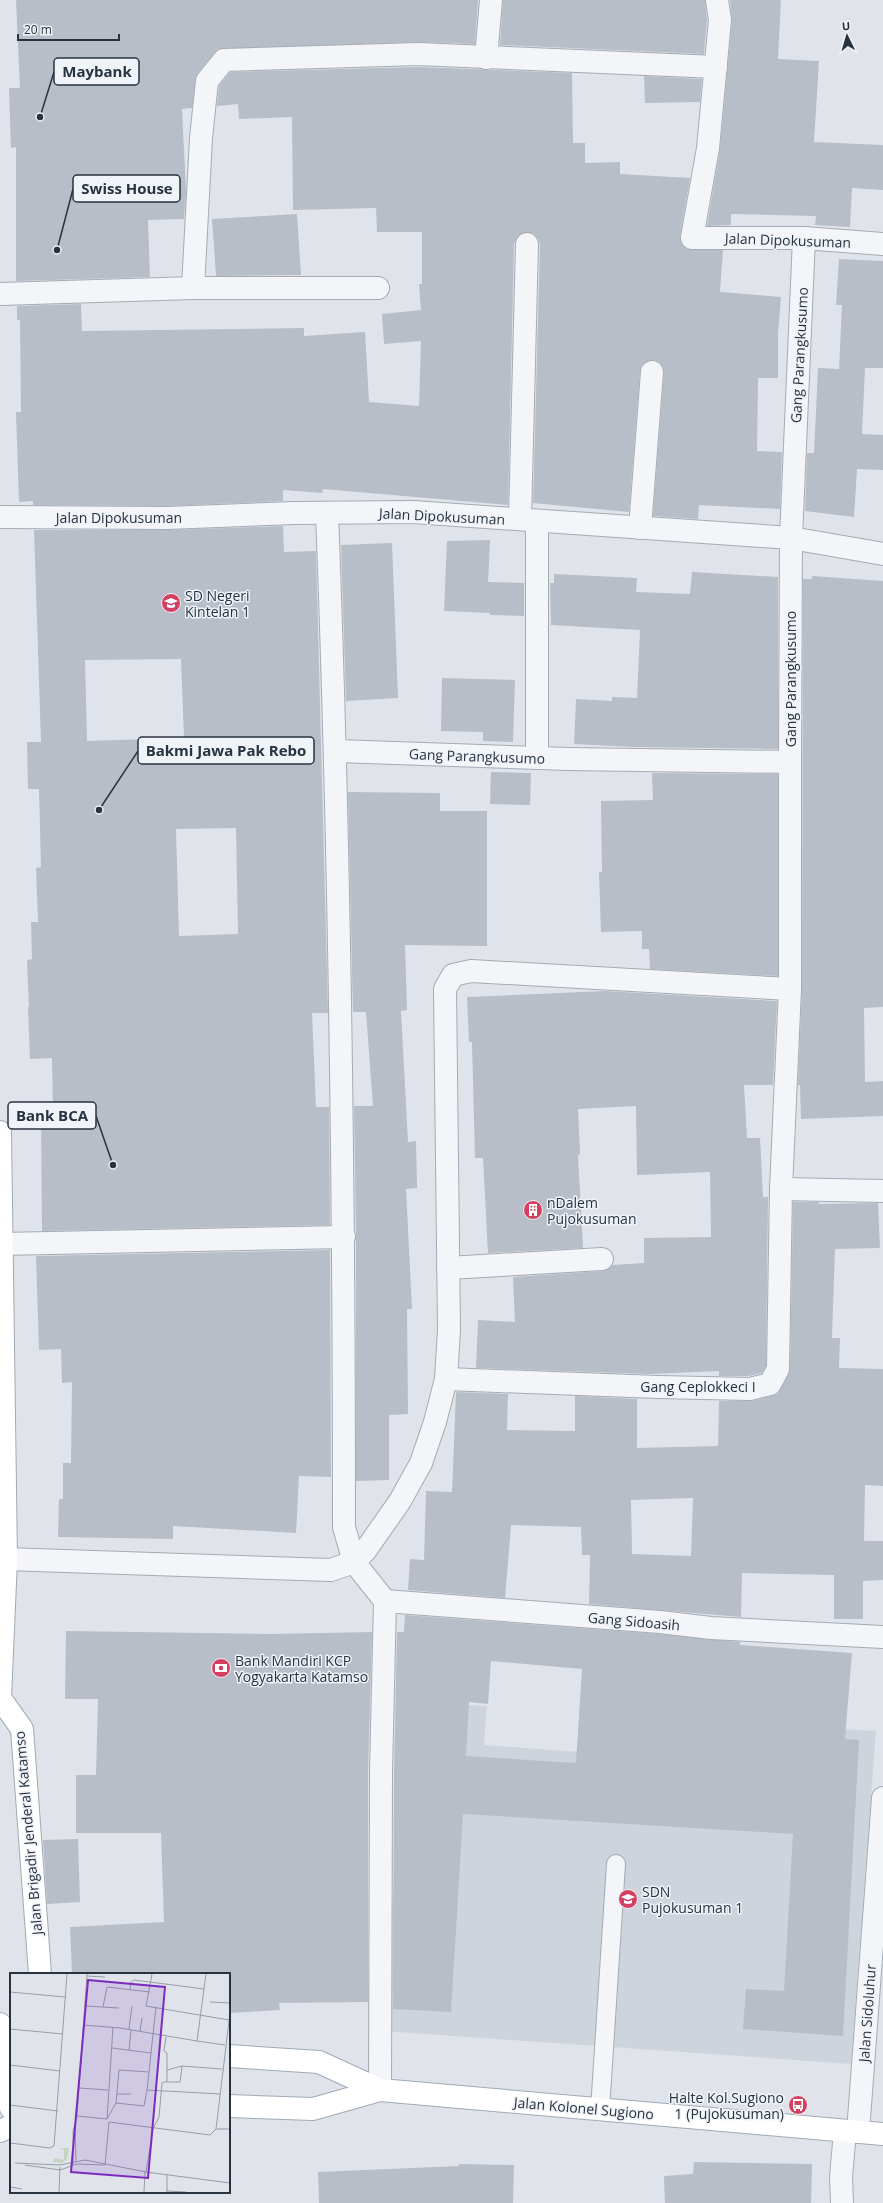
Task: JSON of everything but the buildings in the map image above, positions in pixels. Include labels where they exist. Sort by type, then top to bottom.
[{"type":"main road","name":"Jalan Brigadir Jenderal Katamso","points":[[0,1132],[6,1559],[0,1698],[22,1729],[40,1973]]},
{"type":"main road","points":[[0,2024],[7,2088]]},
{"type":"main road","name":"Jalan Kolonel Sugiono","points":[[230,2056],[319,2062],[380,2090],[883,2134]]},
{"type":"main road","name":"Jalan Kolonel Sugiono","points":[[230,2106],[314,2109],[380,2090]]},
{"type":"main road","points":[[0,2131],[10,2126]]},
{"type":"street","points":[[486,58],[491,0]]},
{"type":"street","points":[[193,288],[201,138],[207,81],[224,60],[418,54],[716,68],[720,20],[717,0]]},
{"type":"street","name":"Jalan Dipokusuman","points":[[716,68],[708,148],[692,238],[804,238],[883,244]]},
{"type":"street","name":"Gang Parangkusumo","points":[[337,751],[537,758],[790,762],[790,538],[804,238]]},
{"type":"street","points":[[527,244],[528,520],[537,758]]},
{"type":"street","points":[[0,294],[193,288],[378,288]]},
{"type":"street","points":[[640,528],[652,372]]},
{"type":"street","name":"Jalan Dipokusuman","points":[[0,517],[167,518],[413,512],[790,538],[883,554]]},
{"type":"street","points":[[327,513],[337,751],[344,1237],[344,1527],[354,1562],[385,1601],[381,1780],[380,2090]]},
{"type":"street","name":"Gang Ceplokkeci I","points":[[446,1378],[658,1387],[750,1389],[770,1384],[778,1369],[781,1189],[790,989],[790,762]]},
{"type":"street","points":[[6,1559],[331,1570],[354,1562],[365,1551],[400,1501],[421,1463],[435,1422],[446,1378],[449,1330],[445,989],[453,975],[471,971],[790,989]]},
{"type":"street","points":[[781,1189],[883,1191]]},
{"type":"street","points":[[1,1244],[344,1237]]},
{"type":"street","points":[[448,1268],[602,1260]]},
{"type":"street","name":"Gang Sidoasih","points":[[385,1601],[660,1622],[710,1628],[883,1637]]},
{"type":"street","name":"Jalan Sidoluhur","points":[[842,2203],[841,2177],[852,2132],[883,1798]]},
{"type":"lane","points":[[600,2110],[616,1864]]},
{"type":"shaded area","name":"SDN Pujokusuman 1","points":[[407,1701],[487,1706],[484,1745],[791,1767],[794,1726],[876,1731],[851,2064],[383,2031]]},
{"type":"place","name":"Maybank","points":[[40,117]]},
{"type":"place","name":"Swiss House","points":[[57,250]]},
{"type":"place","name":"SD Negeri Kintelan 1","points":[[171,603]]},
{"type":"place","name":"Bakmi Jawa Pak Rebo","points":[[99,810]]},
{"type":"place","name":"Bank BCA","points":[[113,1165]]},
{"type":"place","name":"nDalem Pujokusuman","points":[[533,1210]]},
{"type":"place","name":"Bank Mandiri KCP Yogyakarta Katamso","points":[[221,1668]]},
{"type":"place","name":"SDN Pujokusuman 1","points":[[628,1899]]},
{"type":"place","name":"Halte Kol.Sugiono 1 (Pujokusuman)","points":[[798,2105]]}]
